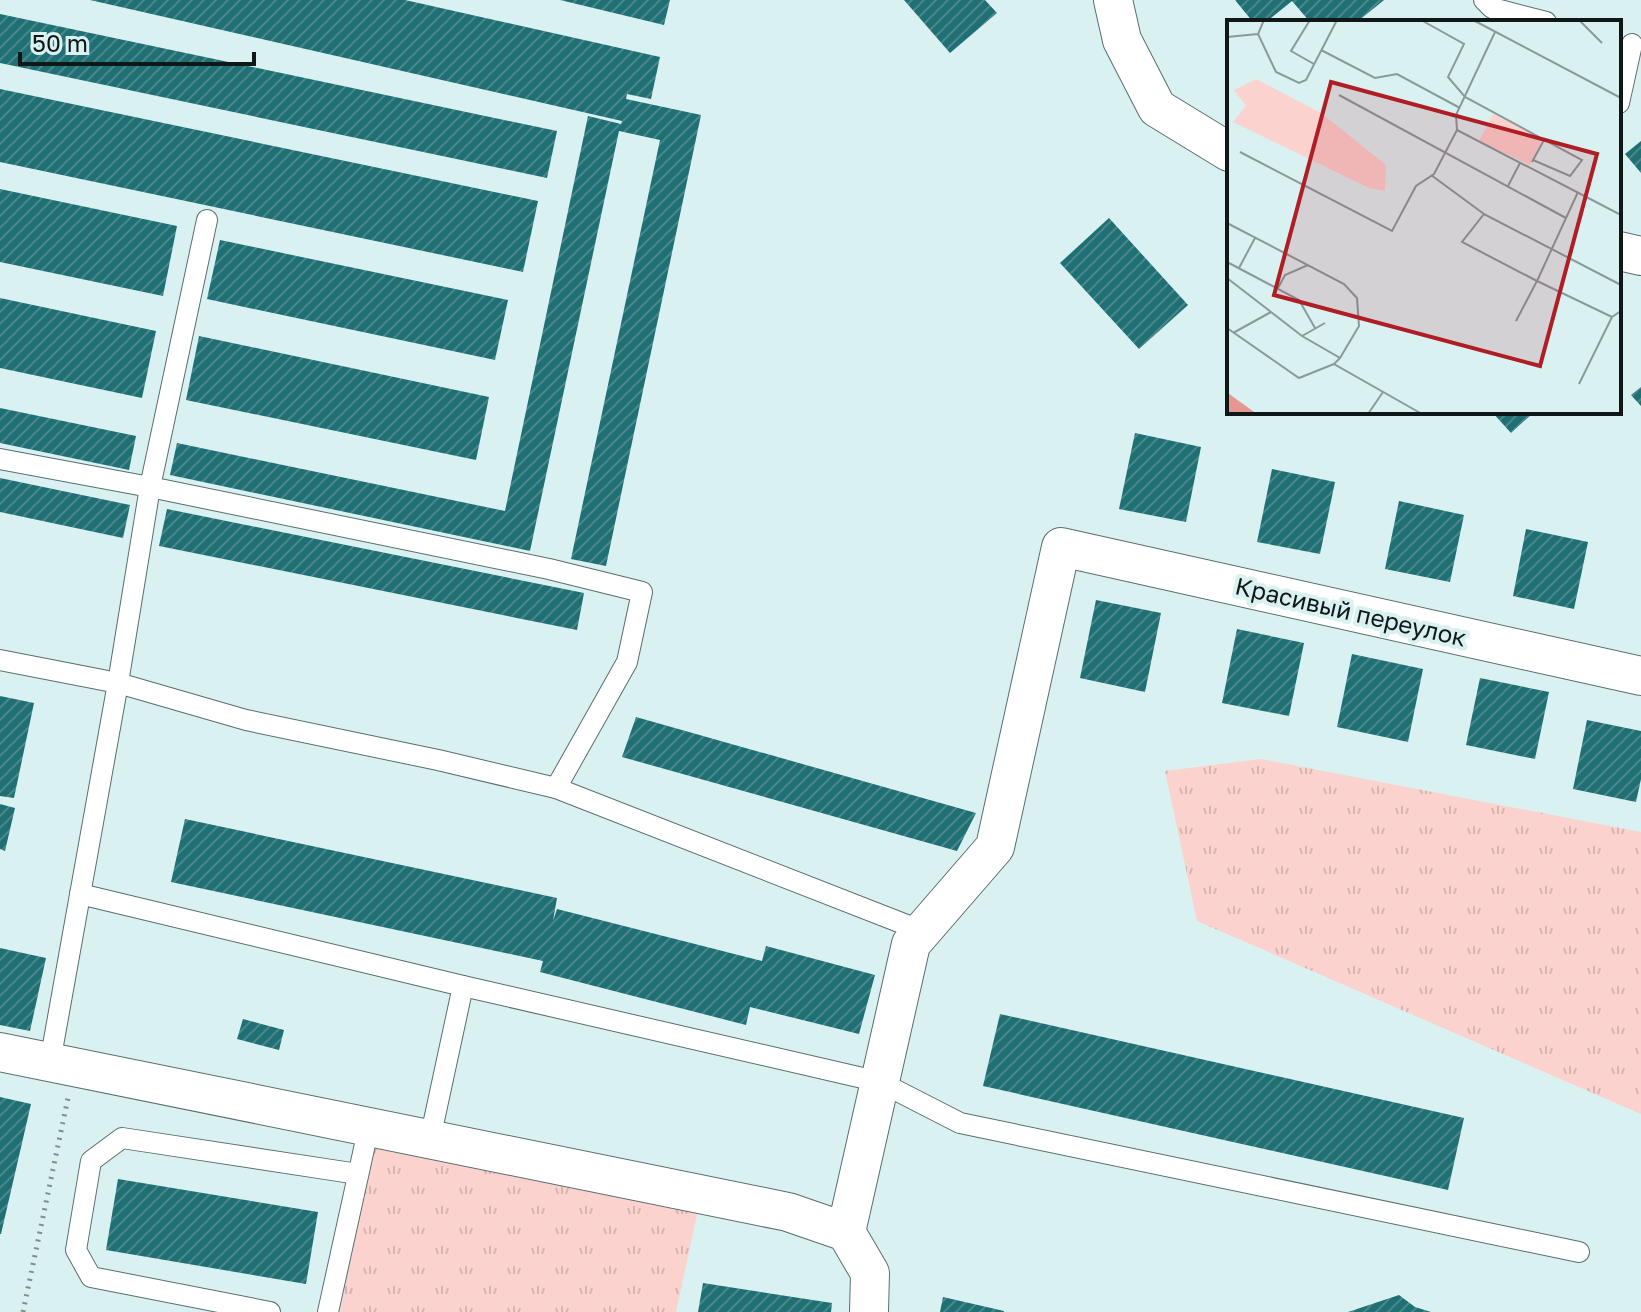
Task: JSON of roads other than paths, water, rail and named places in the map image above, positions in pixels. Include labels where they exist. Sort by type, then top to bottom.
[{"type":"street","points":[[1113,0],[1122,40],[1157,108],[1227,151]]},
{"type":"street","points":[[1621,251],[1641,256]]},
{"type":"street","name":"Красивый переулок","points":[[922,931],[995,847],[1061,547],[1641,676]]},
{"type":"street","points":[[846,1232],[911,944],[922,931]]},
{"type":"street","points":[[0,1052],[788,1212],[846,1232],[870,1273],[869,1312]]},
{"type":"lane","points":[[1484,0],[1492,8],[1538,20]]},
{"type":"lane","points":[[1621,93],[1631,43]]},
{"type":"lane","points":[[62,1065],[80,894],[150,487],[207,220]]},
{"type":"lane","points":[[0,459],[549,569],[642,592],[627,662],[556,788]]},
{"type":"lane","points":[[0,660],[118,683],[246,720],[556,788],[922,931]]},
{"type":"lane","points":[[80,894],[880,1082],[960,1123],[1579,1252]]},
{"type":"lane","points":[[430,1139],[463,986]]},
{"type":"lane","points":[[328,1312],[369,1126]]},
{"type":"lane","points":[[270,1312],[91,1277],[76,1250],[91,1161],[122,1138],[358,1174]]}]
